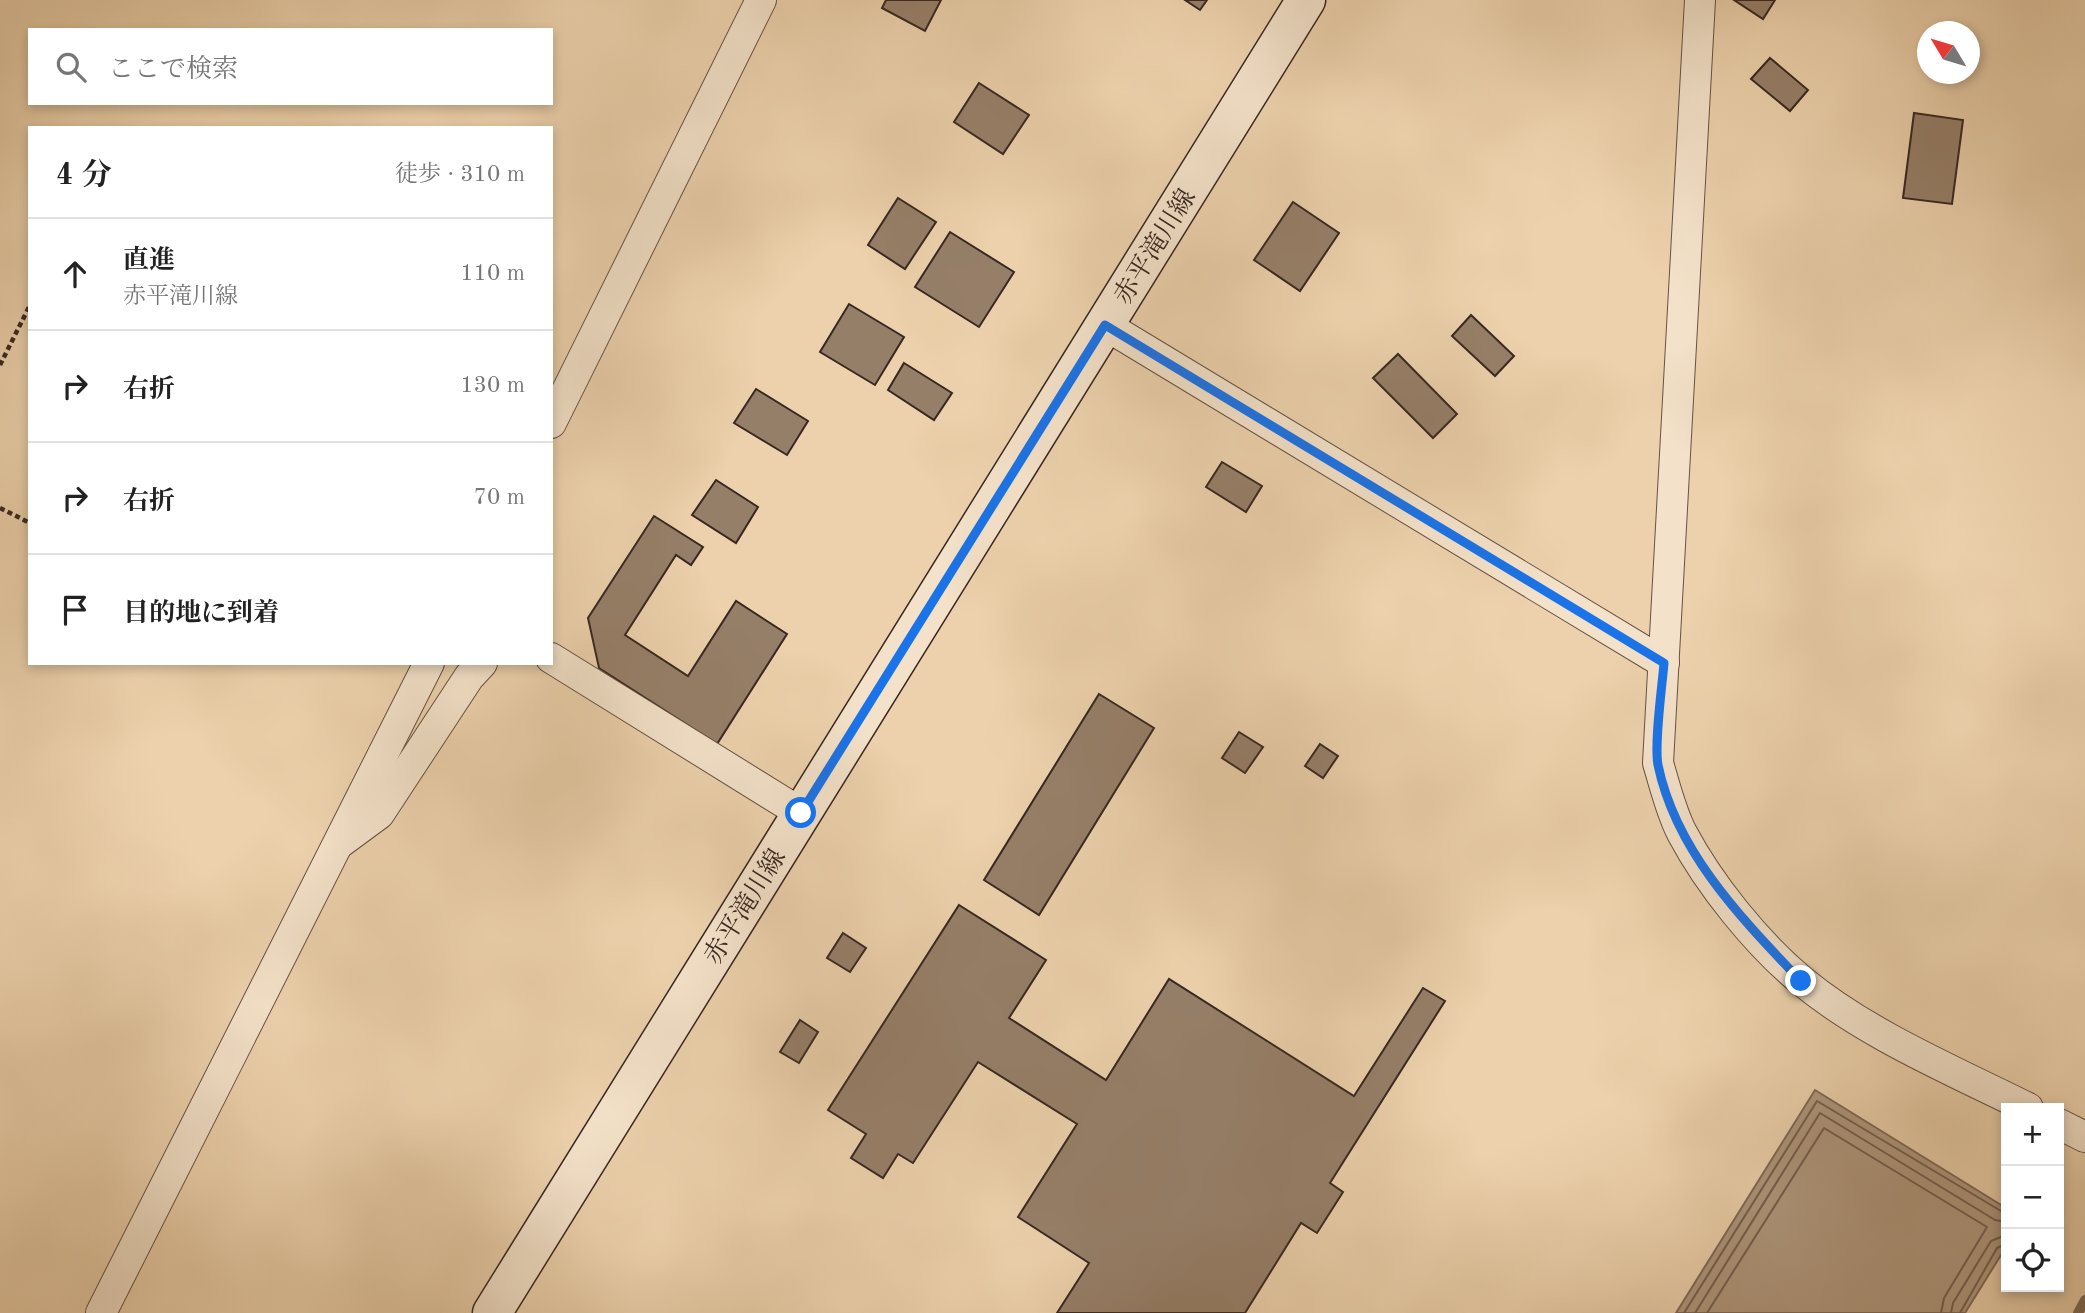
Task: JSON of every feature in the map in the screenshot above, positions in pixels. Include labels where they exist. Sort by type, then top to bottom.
[{"type":"main road","name":"赤平滝川線","points":[[492,1313],[1306,0]]},
{"type":"street","points":[[553,419],[761,0]]},
{"type":"street","points":[[1700,0],[1658,763],[1681,832],[1735,912],[1801,981],[1926,1057],[2018,1103]]},
{"type":"street","points":[[1105,325],[1664,663]]},
{"type":"street","points":[[553,659],[801,813]]},
{"type":"street","points":[[102,1313],[428,665]]},
{"type":"street","points":[[335,847],[379,814],[469,677],[480,665]]},
{"type":"street","points":[[2064,1126],[2085,1137]]},
{"type":"path","points":[[0,365],[28,309]]},
{"type":"path","points":[[0,508],[28,522]]},
{"type":"water","points":[[1815,1090],[2001,1205],[2001,1255],[1965,1313],[1676,1313]]},
{"type":"building","points":[[886,0],[941,0],[925,31],[882,8]]},
{"type":"building","points":[[1185,0],[1207,0],[1200,10]]},
{"type":"building","points":[[1734,0],[1775,0],[1763,19]]},
{"type":"building","points":[[1770,58],[1808,90],[1790,111],[1751,79]]},
{"type":"building","points":[[979,83],[1029,115],[1003,154],[954,122]]},
{"type":"building","points":[[1914,113],[1963,120],[1952,204],[1903,198]]},
{"type":"building","points":[[898,198],[936,222],[905,269],[868,245]]},
{"type":"building","points":[[1293,202],[1339,233],[1300,291],[1254,260]]},
{"type":"building","points":[[950,232],[1014,272],[979,327],[915,287]]},
{"type":"building","points":[[849,304],[904,337],[875,385],[820,352]]},
{"type":"building","points":[[1471,315],[1514,356],[1495,376],[1452,336]]},
{"type":"building","points":[[1398,354],[1457,414],[1433,438],[1373,378]]},
{"type":"building","points":[[904,363],[952,393],[934,420],[888,390]]},
{"type":"building","points":[[756,389],[808,421],[787,455],[734,423]]},
{"type":"building","points":[[1222,462],[1262,486],[1246,512],[1206,487]]},
{"type":"building","points":[[716,480],[758,507],[736,543],[692,515]]},
{"type":"building","points":[[654,516],[703,547],[691,565],[676,555],[625,635],[688,676],[736,601],[787,634],[717,744],[599,668],[588,618]]},
{"type":"building","points":[[1099,694],[1154,728],[1039,915],[984,880]]},
{"type":"building","points":[[1239,732],[1263,747],[1245,773],[1222,758]]},
{"type":"building","points":[[1320,744],[1338,756],[1323,778],[1305,766]]},
{"type":"building","points":[[959,905],[1046,960],[1009,1018],[1106,1080],[1169,979],[1354,1096],[1423,988],[1445,1001],[1330,1183],[1343,1192],[1317,1233],[1301,1223],[1245,1313],[1057,1313],[1089,1263],[1018,1217],[1077,1124],[978,1062],[913,1163],[898,1154],[883,1178],[851,1158],[866,1134],[828,1110]]},
{"type":"building","points":[[843,933],[866,948],[850,972],[827,958]]},
{"type":"building","points":[[800,1020],[818,1032],[799,1063],[780,1052]]},
{"type":"waterway","points":[[2078,1313],[2085,1300]]},
{"type":"route","points":[[801,813],[1105,325],[1664,663],[1658,763],[1681,832],[1735,912],[1801,981]]}]
